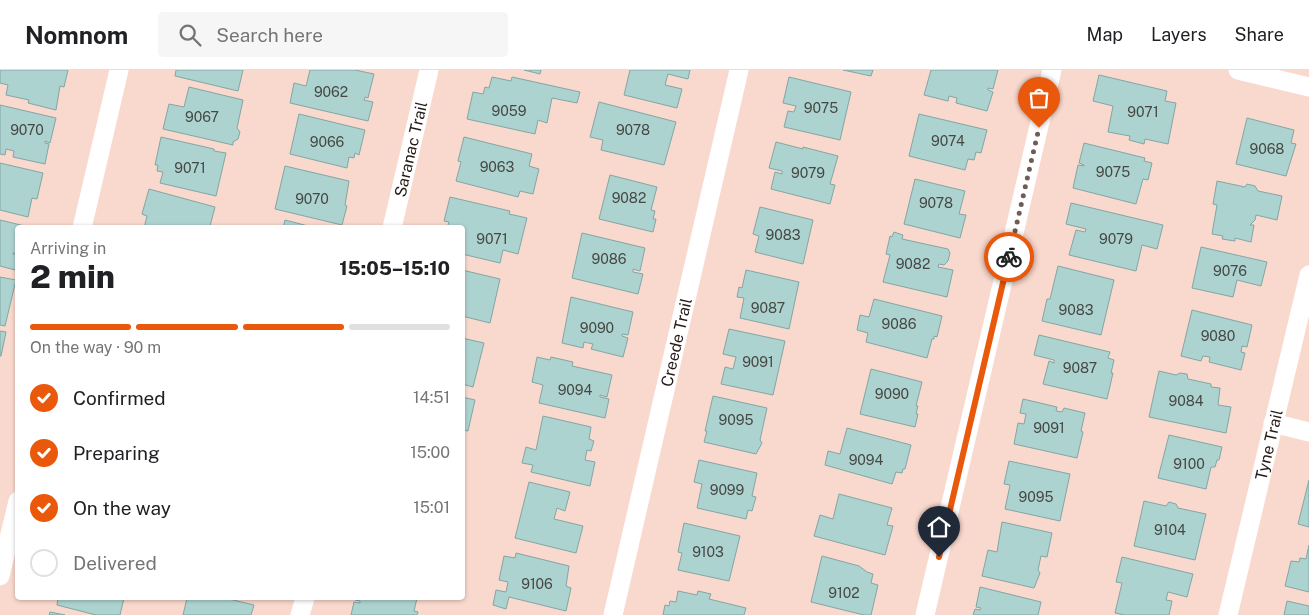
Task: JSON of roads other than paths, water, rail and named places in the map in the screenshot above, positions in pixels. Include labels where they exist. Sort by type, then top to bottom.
[{"type":"street","points":[[83,225],[119,70]]},
{"type":"street","name":"Saranac Trail","points":[[393,225],[429,70]]},
{"type":"street","name":"Creede Trail","points":[[613,615],[739,70]]},
{"type":"street","points":[[925,615],[1052,70]]},
{"type":"street","points":[[1238,70],[1309,87]]},
{"type":"street","name":"Tyne Trail","points":[[1228,615],[1309,275]]},
{"type":"street","points":[[1273,423],[1309,432]]},
{"type":"street","points":[[0,576],[15,514]]},
{"type":"street","points":[[300,615],[304,600]]}]
